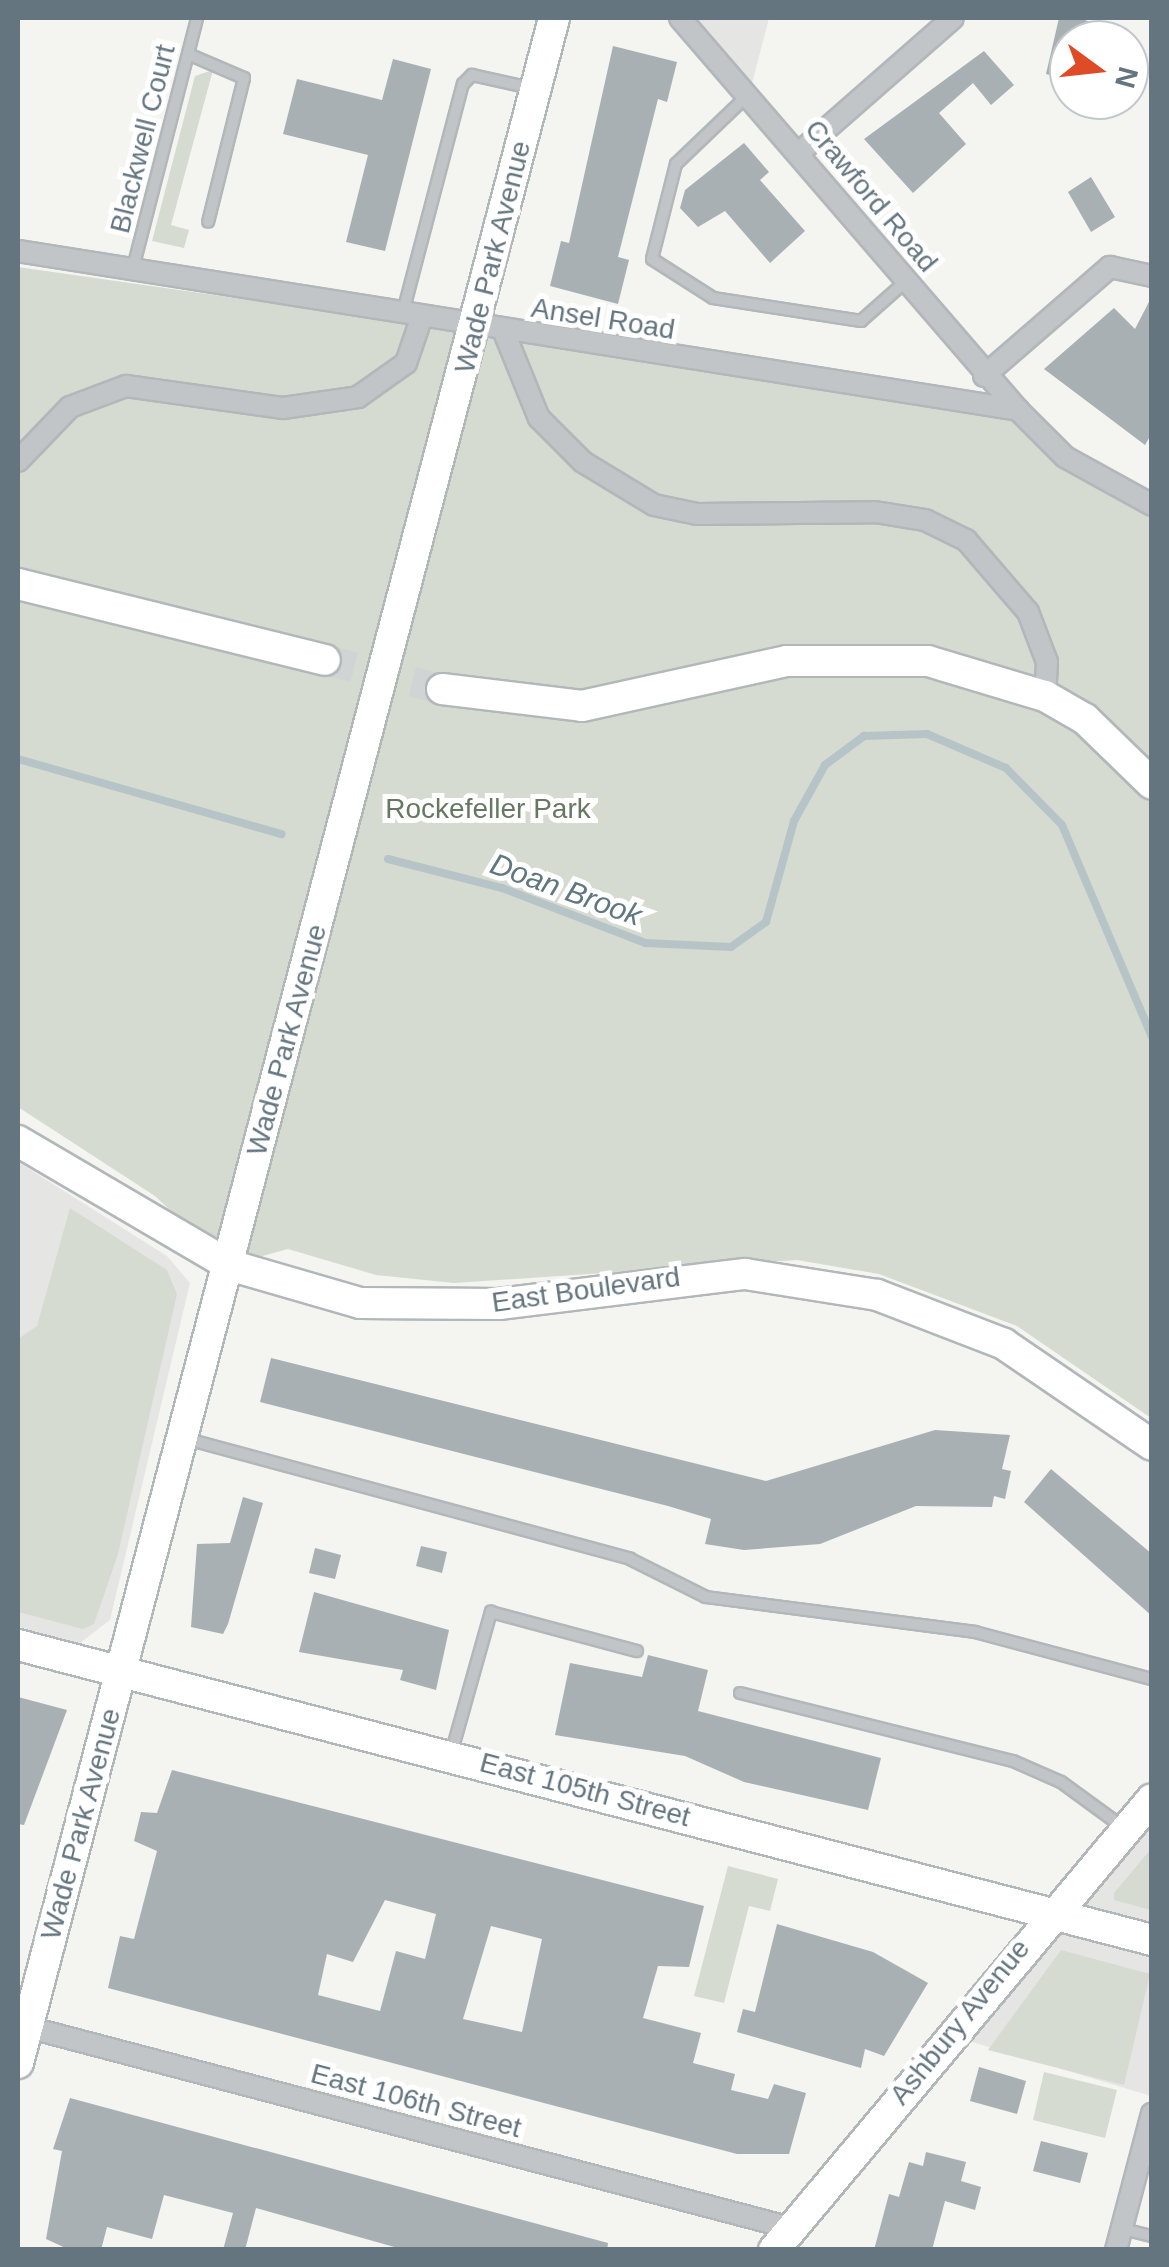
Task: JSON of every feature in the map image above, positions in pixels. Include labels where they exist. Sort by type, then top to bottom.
[{"type":"street","name":"Wade Park Avenue","points":[[18,2062],[229,1264],[489,330],[554,18]]},
{"type":"street","name":"Crawford Road","points":[[680,18],[800,152],[984,376],[1018,410]]},
{"type":"street","points":[[800,152],[953,18]]},
{"type":"street","name":"Ansel Road","points":[[18,251],[489,330],[1018,410]]},
{"type":"street","points":[[984,376],[1110,268],[1152,276]]},
{"type":"street","points":[[18,461],[70,407],[126,386],[296,408],[358,397],[406,363],[411,317]]},
{"type":"street","points":[[489,330],[539,418],[583,462],[642,500],[697,514],[875,512],[925,520],[966,540],[1028,612],[1047,662],[1045,696]]},
{"type":"street","points":[[1018,410],[1065,457],[1152,505]]},
{"type":"street","points":[[18,584],[325,660]]},
{"type":"street","points":[[442,689],[582,706],[787,662],[876,655],[988,674],[1045,696],[1085,719],[1152,784]]},
{"type":"street","name":"East Boulevard","points":[[18,1142],[229,1264],[360,1303],[447,1307],[707,1275],[816,1282],[1004,1344],[1152,1444]]},
{"type":"street","name":"East 105th Street","points":[[18,1645],[1152,1940]]},
{"type":"street","name":"Ashbury Avenue","points":[[782,2239],[1050,1912],[1152,1798]]},
{"type":"street","name":"East 106th Street","points":[[27,2027],[782,2239]]},
{"type":"street","points":[[1116,2250],[1152,2114]]},
{"type":"lane","name":"Blackwell Court","points":[[132,271],[198,18]]},
{"type":"lane","points":[[188,54],[244,78],[208,222]]},
{"type":"lane","points":[[411,317],[463,84],[472,75],[536,90]]},
{"type":"lane","points":[[749,94],[676,164],[652,259],[712,298],[862,322],[906,281]]},
{"type":"lane","points":[[182,1438],[630,1560],[706,1597],[975,1632],[1152,1680]]},
{"type":"lane","points":[[450,1755],[491,1612],[637,1651]]},
{"type":"lane","points":[[740,1693],[1013,1761],[1061,1782],[1125,1828]]},
{"type":"lane","points":[[1122,2228],[1152,2236]]},
{"type":"shaded area","points":[[680,18],[769,18],[749,95]]},
{"type":"shaded area","points":[[18,1162],[167,1256],[190,1283],[110,1620],[80,1643],[18,1627]]},
{"type":"shaded area","points":[[1151,1799],[1151,2096],[949,2035]]},
{"type":"green space","points":[[213,70],[171,225],[189,230],[184,248],[152,241],[195,76]]},
{"type":"green space","name":"Rockefeller Park","points":[[18,267],[1018,410],[1065,457],[1151,505],[1151,1418],[1017,1326],[879,1274],[797,1260],[454,1283],[376,1275],[288,1249],[229,1265],[155,1196],[18,1107]]},
{"type":"green space","points":[[70,1208],[167,1270],[177,1294],[118,1554],[94,1624],[83,1629],[18,1612],[18,1339],[37,1326]]},
{"type":"green space","points":[[1151,1849],[1151,1910],[1114,1900],[1114,1893]]},
{"type":"green space","points":[[728,1866],[778,1879],[770,1911],[749,1906],[724,2003],[694,1996]]},
{"type":"green space","points":[[1061,1950],[1150,1974],[1124,2085],[988,2050]]},
{"type":"green space","points":[[1044,2072],[1117,2090],[1105,2138],[1033,2120]]},
{"type":"building","points":[[613,46],[677,62],[667,102],[658,99],[618,257],[629,260],[618,304],[550,286],[561,241],[569,243]]},
{"type":"building","points":[[984,51],[1014,85],[991,105],[973,83],[939,113],[966,144],[913,193],[864,139]]},
{"type":"building","points":[[393,59],[431,69],[385,251],[346,242],[368,155],[283,134],[297,79],[382,100]]},
{"type":"building","points":[[744,143],[769,172],[760,180],[805,231],[770,263],[725,211],[698,227],[680,208],[685,190]]},
{"type":"building","points":[[1091,177],[1115,217],[1091,232],[1068,192]]},
{"type":"building","points":[[1152,296],[1152,433],[1145,445],[1044,369],[1114,308],[1135,329]]},
{"type":"building","points":[[271,1358],[766,1481],[935,1430],[1010,1435],[1002,1469],[1011,1471],[1005,1499],[994,1496],[992,1507],[916,1506],[820,1544],[744,1550],[705,1544],[711,1519],[260,1402]]},
{"type":"building","points":[[1051,1469],[1152,1554],[1152,1616],[1024,1502]]},
{"type":"building","points":[[243,1497],[263,1503],[228,1624],[223,1634],[191,1627],[197,1544],[230,1543]]},
{"type":"building","points":[[421,1546],[447,1552],[442,1573],[416,1566]]},
{"type":"building","points":[[315,1548],[341,1555],[335,1579],[309,1573]]},
{"type":"building","points":[[314,1592],[449,1630],[436,1690],[400,1680],[403,1670],[299,1652]]},
{"type":"building","points":[[648,1655],[708,1670],[698,1711],[881,1758],[868,1810],[744,1782],[685,1756],[555,1735],[570,1663],[642,1677]]},
{"type":"building","points":[[18,1697],[67,1710],[24,1825],[18,1824]]},
{"type":"building","points":[[172,1770],[704,1906],[689,1967],[658,1966],[643,2018],[701,2033],[693,2063],[735,2074],[731,2090],[768,2099],[774,2084],[806,2093],[789,2154],[737,2154],[108,1988],[120,1936],[134,1939],[157,1851],[134,1841],[141,1812],[157,1813]],"holes":[[[385,1900],[436,1914],[425,1959],[396,1951],[380,2011],[318,1995],[327,1954],[353,1962]],[[491,1926],[542,1939],[522,2032],[463,2019]]]},
{"type":"building","points":[[777,1924],[873,1952],[928,1983],[884,2056],[865,2049],[861,2068],[737,2032],[743,2009],[755,2012]]},
{"type":"building","points":[[979,2067],[1026,2081],[1017,2114],[970,2101]]},
{"type":"building","points":[[70,2098],[608,2243],[607,2250],[405,2250],[256,2208],[245,2250],[223,2250],[233,2213],[164,2195],[152,2239],[107,2227],[101,2250],[70,2250],[46,2239],[62,2151],[53,2149]]},
{"type":"building","points":[[1041,2141],[1088,2153],[1080,2183],[1033,2171]]},
{"type":"building","points":[[926,2152],[966,2162],[961,2181],[981,2187],[975,2210],[945,2201],[932,2250],[874,2250],[889,2194],[899,2197],[909,2162],[923,2166]]},
{"type":"waterway","name":"Doan Brook","points":[[388,859],[502,888],[645,943],[731,947],[766,922],[794,821],[825,765],[864,736],[927,734],[1006,768],[1062,825],[1152,1037]]},
{"type":"waterway","name":"Doan Brook","points":[[18,759],[282,834]]},
{"type":"tunnel","points":[[325,660],[442,689]]}]
